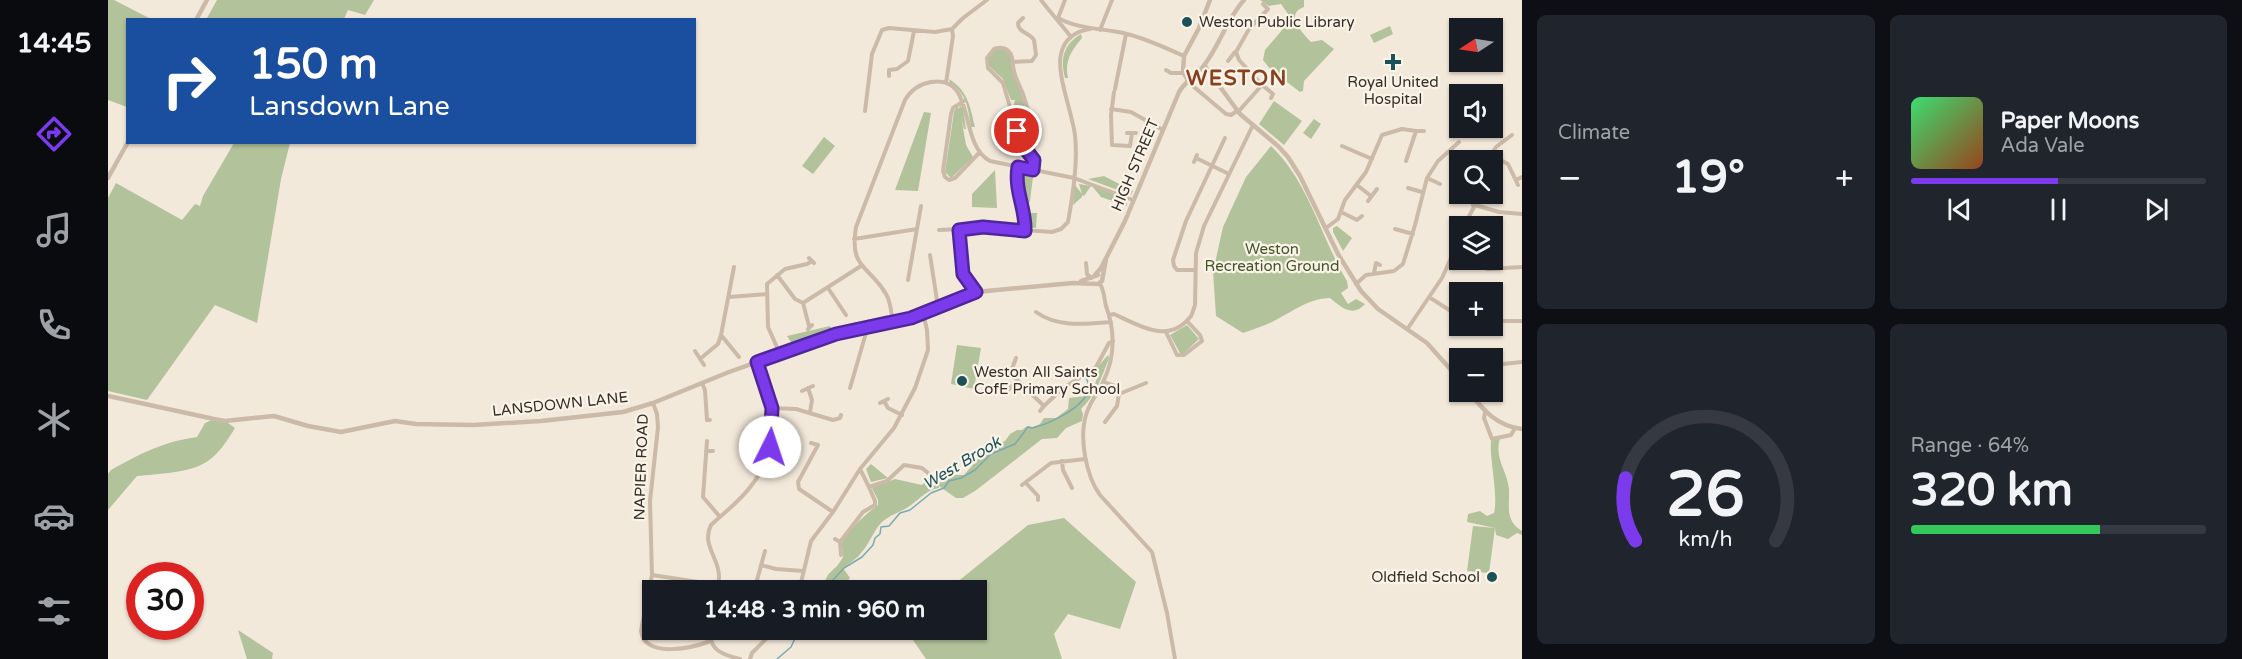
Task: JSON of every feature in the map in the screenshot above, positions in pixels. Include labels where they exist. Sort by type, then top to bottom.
[{"type":"street","points":[[197,18],[207,0]]},
{"type":"street","points":[[865,111],[870,64],[878,36],[887,28],[939,32],[952,29],[987,0]]},
{"type":"street","points":[[1041,0],[1071,36]]},
{"type":"street","points":[[1058,18],[1065,0]]},
{"type":"street","points":[[1100,30],[1112,0]]},
{"type":"street","points":[[1210,0],[1199,28],[1184,56],[1184,73],[1188,80],[1226,114],[1231,115],[1238,111],[1262,85]]},
{"type":"street","name":"HIGH STREET","points":[[1099,282],[1106,259],[1177,96],[1188,80],[1204,65],[1244,0]]},
{"type":"street","points":[[1227,62],[1250,29],[1268,9],[1263,4]]},
{"type":"street","points":[[1013,62],[1032,61],[1036,55],[1033,37],[1019,28],[1018,22],[1023,18]]},
{"type":"street","points":[[1058,18],[1090,29],[1126,34],[1184,56]]},
{"type":"street","points":[[946,83],[952,29]]},
{"type":"street","points":[[939,230],[983,227],[1052,232],[1064,227],[1069,217],[1074,178],[1075,134],[1059,62],[1062,49],[1071,36],[1090,29]]},
{"type":"street","points":[[889,76],[889,70],[897,69],[909,59],[914,31]]},
{"type":"street","points":[[1126,34],[1111,109],[1112,145],[1130,146],[1132,133]]},
{"type":"street","points":[[1033,170],[1034,160],[1032,124],[1014,72],[1011,53],[1002,48],[991,50],[987,58],[988,68],[1003,83],[1019,138],[1034,160]]},
{"type":"street","points":[[1236,52],[1239,60],[1273,94],[1271,98]]},
{"type":"street","points":[[1204,65],[1238,111],[1288,157],[1356,284],[1378,309],[1408,328],[1436,352],[1449,367]]},
{"type":"street","points":[[1166,70],[1171,73],[1184,73]]},
{"type":"street","points":[[893,322],[887,295],[861,266],[855,252],[854,239],[856,227],[905,100],[914,88],[934,81],[946,83],[959,92],[964,101],[972,140],[980,153],[990,161],[1074,178],[1133,200]]},
{"type":"street","points":[[964,101],[953,108],[951,114],[945,177],[949,180],[955,178],[980,153]]},
{"type":"street","points":[[1111,109],[1131,112],[1163,130]]},
{"type":"street","points":[[1110,315],[1114,314],[1152,331],[1166,332],[1178,328],[1187,321],[1196,305],[1196,253],[1204,226],[1253,125]]},
{"type":"street","points":[[1326,228],[1336,222],[1348,194],[1357,184],[1372,159],[1378,141],[1385,133],[1402,129],[1424,131]]},
{"type":"street","points":[[1406,161],[1416,131]]},
{"type":"street","points":[[1494,150],[1512,135]]},
{"type":"street","points":[[1195,270],[1177,270],[1173,261],[1186,221],[1225,138]]},
{"type":"street","points":[[1356,284],[1366,275],[1394,270],[1403,264],[1413,234],[1426,178],[1438,160],[1459,142]]},
{"type":"street","points":[[108,178],[127,144]]},
{"type":"street","points":[[1342,146],[1372,159]]},
{"type":"street","points":[[1196,159],[1229,174]]},
{"type":"street","points":[[1503,161],[1508,164],[1518,185]]},
{"type":"street","points":[[1018,167],[1017,186],[1025,214],[1025,231]]},
{"type":"street","points":[[1516,180],[1522,177]]},
{"type":"street","points":[[1426,178],[1440,184]]},
{"type":"street","points":[[1357,184],[1371,196]]},
{"type":"street","points":[[1408,188],[1422,192]]},
{"type":"street","points":[[1368,201],[1377,189]]},
{"type":"street","points":[[1468,216],[1473,206],[1477,205],[1499,213],[1522,214]]},
{"type":"street","points":[[908,280],[921,206]]},
{"type":"street","points":[[1341,212],[1357,220],[1362,216]]},
{"type":"street","points":[[854,239],[917,229]]},
{"type":"street","points":[[961,229],[959,232],[963,274],[976,292]]},
{"type":"street","points":[[1395,229],[1413,234]]},
{"type":"street","points":[[930,255],[938,307]]},
{"type":"street","name":"HIGH STREET","points":[[1093,276],[1106,259]]},
{"type":"street","points":[[780,354],[768,327],[766,284],[785,269],[812,261]]},
{"type":"street","points":[[1086,263],[1087,274],[1099,275],[1099,282],[1110,315],[1113,341],[1111,358],[1103,382],[1086,415],[1085,459],[1097,491],[1154,555],[1175,659]]},
{"type":"street","points":[[1374,273],[1376,263],[1380,265]]},
{"type":"street","points":[[1408,328],[1449,264]]},
{"type":"street","points":[[803,303],[861,266]]},
{"type":"street","points":[[700,359],[718,344],[734,267]]},
{"type":"street","points":[[1503,268],[1522,267]]},
{"type":"street","points":[[777,275],[795,299],[803,303],[810,326]]},
{"type":"street","points":[[1093,276],[1092,281],[1099,282]]},
{"type":"street","name":"LANSDOWN LANE","points":[[1073,283],[1093,276]]},
{"type":"street","name":"LANSDOWN LANE","points":[[108,396],[220,420],[274,416],[315,428],[341,432],[395,421],[416,424],[473,425],[559,420],[622,411],[654,403],[757,362],[836,334],[923,313],[976,292],[1099,282]]},
{"type":"street","points":[[828,288],[846,315]]},
{"type":"street","points":[[729,297],[767,294]]},
{"type":"street","points":[[1429,297],[1449,309]]},
{"type":"street","points":[[1036,312],[1043,317],[1069,324],[1111,322]]},
{"type":"street","points":[[801,580],[811,542],[860,469],[902,415],[927,358],[927,330],[923,313]]},
{"type":"street","points":[[1166,332],[1177,354],[1184,355],[1202,341],[1187,321]]},
{"type":"street","points":[[1503,321],[1522,321]]},
{"type":"street","points":[[850,388],[868,326]]},
{"type":"street","points":[[721,335],[739,357]]},
{"type":"street","points":[[1040,411],[1062,389],[1096,366],[1109,343],[1113,341]]},
{"type":"street","points":[[695,351],[704,365]]},
{"type":"street","points":[[1009,360],[1015,360],[1012,373],[1017,381],[1044,406]]},
{"type":"street","points":[[718,580],[719,573],[707,538],[711,525],[752,485],[762,470],[770,447],[772,408],[757,362]]},
{"type":"street","points":[[1503,364],[1522,362]]},
{"type":"street","points":[[1008,390],[1017,381]]},
{"type":"street","points":[[1103,382],[1115,386],[1119,394],[1118,403],[1111,418],[1105,422]]},
{"type":"street","points":[[1119,394],[1143,382]]},
{"type":"street","points":[[702,383],[705,390],[707,420],[710,420]]},
{"type":"street","points":[[802,391],[813,386]]},
{"type":"street","points":[[808,388],[812,400],[810,412]]},
{"type":"street","points":[[884,401],[888,408],[902,415]]},
{"type":"street","points":[[1477,402],[1498,422],[1522,429]]},
{"type":"street","name":"NAPIER ROAD","points":[[654,403],[658,428],[650,501],[651,575],[641,631],[645,643],[654,648],[684,649],[711,641]]},
{"type":"street","points":[[772,408],[810,412],[834,420],[840,418],[841,415]]},
{"type":"street","points":[[1485,412],[1484,418],[1492,440],[1511,435],[1515,428]]},
{"type":"street","points":[[747,448],[749,440],[770,447]]},
{"type":"street","points":[[707,441],[703,497],[720,517]]},
{"type":"street","points":[[812,443],[818,445],[798,482],[799,489],[833,512]]},
{"type":"street","points":[[706,451],[713,452]]},
{"type":"street","points":[[1039,497],[1024,484],[1051,464],[1085,459]]},
{"type":"street","points":[[1062,461],[1063,470],[1072,488]]},
{"type":"street","points":[[869,487],[887,481],[904,465],[922,468],[933,477]]},
{"type":"street","points":[[926,471],[931,466]]},
{"type":"street","points":[[841,555],[840,542],[863,512],[875,505],[860,469]]},
{"type":"street","points":[[835,538],[840,542]]},
{"type":"street","points":[[757,580],[765,551]]},
{"type":"street","points":[[761,565],[776,569],[803,571]]},
{"type":"street","points":[[651,575],[684,580]]},
{"type":"street","points":[[750,659],[752,653],[765,640]]},
{"type":"street","points":[[711,641],[719,653],[740,659]]},
{"type":"green space","points":[[108,0],[114,0],[149,18],[126,18],[126,107],[108,100]]},
{"type":"green space","points":[[217,0],[374,0],[365,15],[348,10],[344,18],[207,18]]},
{"type":"green space","points":[[1260,0],[1304,0],[1304,7],[1295,14],[1300,29],[1311,42],[1322,40],[1334,49],[1304,81],[1303,91],[1300,92],[1271,70],[1263,60],[1265,50],[1283,29],[1280,21],[1288,14],[1281,4],[1269,6]]},
{"type":"green space","points":[[1390,26],[1393,34],[1374,43],[1370,35]]},
{"type":"green space","points":[[1081,34],[1082,38],[1070,56],[1067,66],[1068,78],[1065,78],[1064,53],[1070,43]]},
{"type":"green space","points":[[1005,49],[1011,56],[1028,117],[1025,118],[1026,121],[1030,122],[1032,155],[1018,128],[1014,113],[1015,100],[1011,100],[1003,79],[989,66],[988,59],[994,50]]},
{"type":"green space","points":[[949,79],[964,94],[970,106],[975,127],[971,127],[968,108],[963,97]]},
{"type":"green space","points":[[1274,101],[1302,121],[1284,145],[1259,124]]},
{"type":"green space","points":[[957,106],[959,109],[960,106],[963,108],[966,129],[964,129],[961,116],[966,145],[973,157],[951,178],[945,172],[954,112]]},
{"type":"green space","points":[[924,112],[931,113],[918,191],[895,190]]},
{"type":"green space","points":[[1314,119],[1321,124],[1311,139],[1303,133]]},
{"type":"green space","points":[[824,137],[835,146],[813,174],[802,166]]},
{"type":"green space","points":[[233,144],[290,144],[281,179],[257,323],[215,305],[147,400],[108,391],[108,198],[116,183],[182,220],[195,204],[200,206],[203,196]]},
{"type":"green space","name":"Weston Recreation Ground","points":[[1271,146],[1284,160],[1305,193],[1347,281],[1348,288],[1341,293],[1348,304],[1356,299],[1365,304],[1351,311],[1342,308],[1330,298],[1321,299],[1304,304],[1273,322],[1243,333],[1216,316],[1213,272],[1223,227],[1246,177]]},
{"type":"green space","points":[[995,170],[997,208],[972,207],[972,194]]},
{"type":"green space","points":[[1019,174],[1033,177],[1030,201],[1026,211],[1019,190]]},
{"type":"green space","points":[[1104,176],[1133,191],[1131,195],[1088,179]]},
{"type":"green space","points":[[1079,184],[1091,186],[1073,205],[1075,185],[1082,194]]},
{"type":"green space","points":[[1092,186],[1126,199],[1127,206],[1101,197]]},
{"type":"green space","points":[[1027,213],[1037,213],[1036,228],[1028,227]]},
{"type":"green space","points":[[1337,226],[1352,238],[1343,251],[1333,232],[1333,228]]},
{"type":"green space","points":[[888,315],[884,321],[839,329],[793,345],[787,336],[830,326],[832,329]]},
{"type":"green space","points":[[1187,325],[1199,339],[1184,353],[1180,353],[1170,335]]},
{"type":"green space","points":[[957,345],[981,348],[974,389],[951,384]]},
{"type":"green space","points":[[1108,355],[1109,358],[1098,385],[1091,398],[1081,409],[1082,421],[1066,428],[1057,438],[1042,439],[963,498],[956,498],[939,486],[927,492],[908,507],[885,519],[859,555],[843,568],[850,578],[848,580],[826,580],[843,557],[842,546],[847,535],[878,505],[872,488],[895,479],[922,485],[929,477],[932,479],[934,477],[939,481],[952,475],[964,475],[983,453],[1005,441],[1010,434],[1027,426],[1033,427],[1040,424],[1044,418],[1056,418],[1068,409],[1069,398],[1086,396],[1098,376],[1095,370]]},
{"type":"green space","points":[[212,420],[228,423],[235,428],[212,458],[193,468],[164,474],[137,476],[108,510],[108,474],[111,470],[152,449],[197,437],[205,423]]},
{"type":"green space","points":[[1492,439],[1500,439],[1499,452],[1508,482],[1510,517],[1516,527],[1522,531],[1522,535],[1517,533],[1508,539],[1496,535],[1495,528],[1467,522],[1468,514],[1480,511],[1487,516],[1494,513]]},
{"type":"green space","points":[[871,464],[888,478],[871,482],[866,469]]},
{"type":"green space","points":[[1064,518],[1136,582],[1120,629],[1068,614],[1054,634],[1062,659],[926,659],[913,640],[987,640],[987,580],[960,580],[1028,525]]},
{"type":"green space","points":[[1473,526],[1495,528],[1489,573],[1467,571]]},
{"type":"green space","points":[[238,630],[273,653],[272,659],[247,659]]},
{"type":"waterway","name":"West Brook","points":[[833,580],[844,568],[862,557],[880,534],[881,527],[889,526],[900,513],[910,510],[931,493],[944,488],[949,481],[961,478],[975,470],[991,454],[1015,444],[1028,427],[1032,428],[1047,423],[1073,409],[1086,396],[1089,389],[1085,376]]},
{"type":"waterway","name":"West Brook","points":[[777,659],[791,647],[794,640]]},
{"type":"place","name":"Weston Public Library","points":[[1187,22]]},
{"type":"place","name":"Royal United Hospital","points":[[1393,62]]},
{"type":"place","name":"Weston All Saints CofE Primary School","points":[[962,381]]},
{"type":"place","name":"Oldfield School","points":[[1492,577]]},
{"type":"district","name":"WESTON","points":[[1237,78]]},
{"type":"route","points":[[770,447],[772,408],[757,362],[853,329],[911,318],[976,292],[963,274],[959,230],[983,227],[1025,231],[1025,214],[1018,192],[1017,173],[1018,167],[1033,170],[1034,160],[1023,146],[1017,131]]}]
